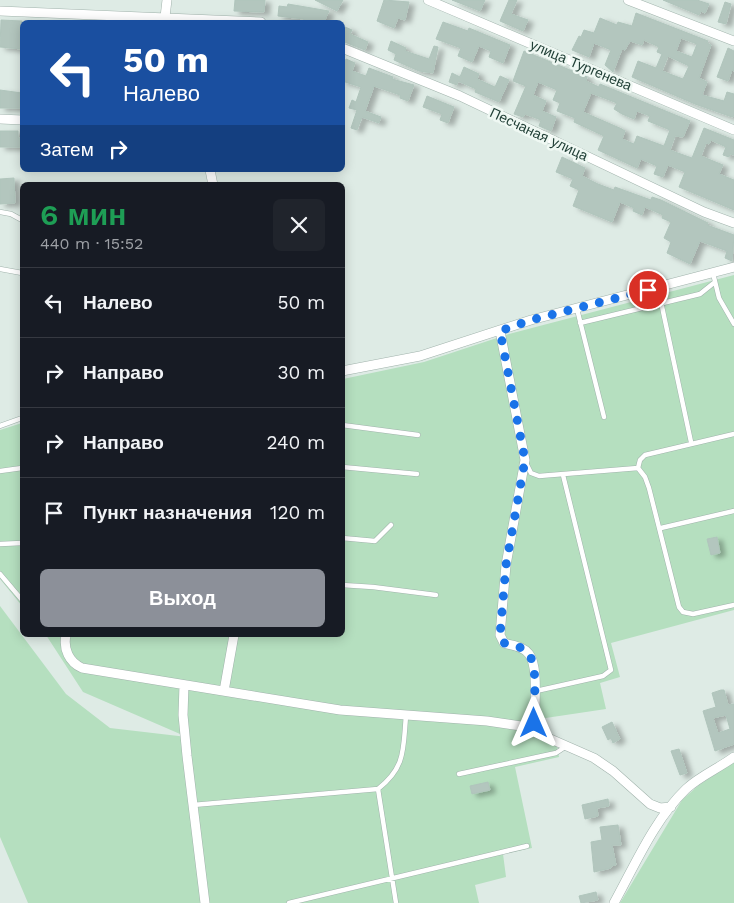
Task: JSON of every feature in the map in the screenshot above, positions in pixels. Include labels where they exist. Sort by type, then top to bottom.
[{"type":"street","points":[[165,17],[167,0]]},
{"type":"street","name":"улица Тургенева","points":[[428,0],[734,130]]},
{"type":"street","points":[[628,0],[734,42]]},
{"type":"street","points":[[0,11],[165,17],[195,20]]},
{"type":"street","name":"Песчаная улица","points":[[345,49],[460,96],[704,212],[734,223]]},
{"type":"street","points":[[0,120],[20,120]]},
{"type":"street","points":[[345,370],[420,356],[531,320],[734,267]]},
{"type":"street","points":[[500,331],[525,460],[506,565],[500,635],[504,643],[519,647],[529,654],[534,668],[535,732]]},
{"type":"street","points":[[65,637],[66,652],[76,665],[82,668],[340,710],[507,723],[535,732],[565,747],[594,758],[650,804],[660,808],[672,807]]},
{"type":"street","points":[[224,691],[234,637]]},
{"type":"street","points":[[184,685],[183,715],[206,903]]},
{"type":"street","points":[[614,903],[656,829],[672,807],[694,782],[734,757]]},
{"type":"lane","points":[[0,212],[12,214],[20,219]]},
{"type":"lane","points":[[0,269],[20,273]]},
{"type":"lane","points":[[712,273],[719,298],[734,324]]},
{"type":"lane","points":[[580,323],[700,294],[715,282]]},
{"type":"lane","points":[[662,302],[691,442]]},
{"type":"lane","points":[[577,309],[604,417]]},
{"type":"lane","points":[[0,426],[20,419]]},
{"type":"lane","points":[[345,425],[418,434]]},
{"type":"lane","points":[[638,468],[640,460],[645,455],[691,442],[734,434]]},
{"type":"lane","points":[[525,460],[528,469],[535,475],[563,475],[638,468]]},
{"type":"lane","points":[[345,466],[418,474]]},
{"type":"lane","points":[[0,471],[20,468]]},
{"type":"lane","points":[[638,468],[645,477],[661,528],[676,597],[683,612],[693,614],[734,604]]},
{"type":"lane","points":[[534,691],[603,676],[611,670],[563,475]]},
{"type":"lane","points":[[661,528],[734,511]]},
{"type":"lane","points":[[345,538],[375,541],[391,525]]},
{"type":"lane","points":[[0,544],[20,543]]},
{"type":"lane","points":[[0,574],[20,598]]},
{"type":"lane","points":[[345,585],[373,586],[436,595]]},
{"type":"lane","points":[[193,805],[378,789],[396,771],[400,764],[406,716]]},
{"type":"lane","points":[[459,774],[556,753],[565,747]]},
{"type":"lane","points":[[378,789],[396,903]]},
{"type":"lane","points":[[289,903],[527,846]]},
{"type":"green space","points":[[734,275],[734,610],[611,643],[620,677],[600,683],[606,709],[539,719],[542,730],[556,741],[559,757],[515,767],[532,848],[503,854],[506,877],[475,885],[479,903],[28,903],[0,837],[0,606],[20,633],[20,637],[23,637],[66,694],[110,728],[187,737],[83,692],[47,637],[345,637],[345,379],[424,362],[509,334]]},
{"type":"green space","points":[[20,424],[20,604],[0,579],[0,430]]},
{"type":"green space","points":[[734,762],[734,903],[620,903],[682,800],[699,785]]},
{"type":"building","points":[[235,0],[265,0],[264,12],[234,11]]},
{"type":"building","points":[[315,0],[343,0],[337,11]]},
{"type":"building","points":[[384,0],[409,2],[405,20],[398,18],[394,28],[377,21]]},
{"type":"building","points":[[452,0],[485,0],[480,11]]},
{"type":"building","points":[[509,0],[517,0],[511,14],[528,20],[523,31],[500,21]]},
{"type":"building","points":[[663,0],[697,0],[709,4],[705,13],[701,11],[699,15]]},
{"type":"building","points":[[725,2],[731,4],[726,24],[718,22]]},
{"type":"building","points":[[288,4],[329,11],[325,20],[304,20],[278,16],[279,6],[287,7]]},
{"type":"building","points":[[636,13],[708,41],[707,43],[711,45],[699,78],[707,82],[702,95],[724,101],[727,92],[734,94],[734,116],[732,117],[695,104],[632,77],[638,61],[656,68],[662,54],[657,52],[659,47],[644,40],[642,45],[630,41],[625,50],[622,49],[613,72],[605,65],[611,50],[594,43],[589,57],[572,50],[584,30],[594,33],[600,18],[617,25],[618,22],[632,26]],"holes":[[[681,38],[697,44],[692,57],[676,51]],[[668,56],[689,66],[683,79],[662,71]]]},
{"type":"building","points":[[1,20],[20,21],[20,49],[0,47]]},
{"type":"building","points":[[443,22],[468,31],[469,28],[510,45],[503,63],[489,57],[491,51],[479,46],[472,62],[458,56],[461,48],[436,39]]},
{"type":"building","points":[[345,27],[352,30],[350,34],[368,42],[365,50],[345,42]]},
{"type":"building","points":[[391,41],[406,48],[405,51],[429,59],[434,46],[438,47],[433,73],[419,71],[394,60],[396,54],[388,50]]},
{"type":"building","points":[[728,48],[734,51],[734,71],[732,70],[728,81],[717,77]]},
{"type":"building","points":[[524,51],[587,77],[586,81],[599,87],[600,84],[690,121],[683,137],[675,136],[670,150],[692,158],[704,128],[734,140],[734,155],[730,154],[729,157],[723,155],[726,147],[711,140],[709,144],[706,143],[701,156],[723,165],[719,174],[734,180],[734,210],[679,187],[685,172],[668,165],[663,177],[654,174],[657,166],[641,159],[637,168],[598,150],[604,136],[574,122],[575,118],[557,111],[560,103],[553,100],[557,90],[538,82],[533,95],[546,101],[542,111],[556,117],[551,131],[539,126],[541,120],[525,114],[523,117],[514,114],[526,86],[513,81]],"holes":[[[591,93],[617,103],[614,109],[622,114],[634,119],[637,111],[650,116],[648,121],[670,130],[664,146],[637,136],[634,144],[622,139],[625,131],[583,112]]]},
{"type":"building","points":[[346,59],[355,63],[352,71],[366,76],[369,68],[393,77],[392,79],[414,85],[408,101],[400,98],[400,95],[374,86],[365,111],[381,117],[379,123],[362,117],[357,130],[351,128],[357,110],[349,108],[352,100],[356,102],[361,87],[345,82]]},
{"type":"building","points":[[464,67],[479,74],[477,79],[495,87],[500,76],[509,80],[499,102],[475,92],[476,89],[458,81],[457,85],[449,82],[452,73],[460,77]]},
{"type":"building","points":[[0,90],[20,93],[20,108],[0,108]]},
{"type":"building","points":[[427,96],[454,107],[448,123],[440,120],[442,114],[423,107]]},
{"type":"building","points":[[0,131],[18,131],[20,147],[0,147]]},
{"type":"building","points":[[562,157],[585,168],[582,176],[598,184],[614,190],[615,187],[651,200],[652,197],[661,200],[708,223],[707,225],[734,235],[732,261],[725,258],[727,251],[700,241],[690,264],[667,253],[671,242],[664,238],[671,222],[662,218],[663,215],[645,207],[642,215],[633,211],[634,208],[620,202],[612,222],[573,206],[579,190],[570,186],[573,179],[556,172]]},
{"type":"building","points":[[14,178],[15,203],[0,204],[0,179]]},
{"type":"building","points":[[717,537],[720,553],[711,555],[707,539]]},
{"type":"building","points":[[724,690],[728,705],[734,704],[734,744],[715,751],[703,711],[716,707],[712,693]],"holes":[[[726,715],[730,729],[718,733],[713,718]]]},
{"type":"building","points":[[612,722],[620,739],[613,743],[611,738],[608,740],[602,727]]},
{"type":"building","points":[[679,749],[687,773],[680,775],[671,751]]},
{"type":"building","points":[[488,782],[490,790],[472,794],[470,786]]},
{"type":"building","points":[[608,799],[609,806],[597,808],[598,816],[585,819],[582,805]]},
{"type":"building","points":[[618,825],[621,845],[612,845],[616,865],[594,872],[591,842],[602,840],[600,827]]},
{"type":"building","points":[[596,892],[598,900],[581,903],[579,896]]},
{"type":"route","points":[[534,723],[534,668],[531,657],[523,648],[504,643],[500,639],[506,565],[525,460],[500,331],[531,320],[648,290]]}]
